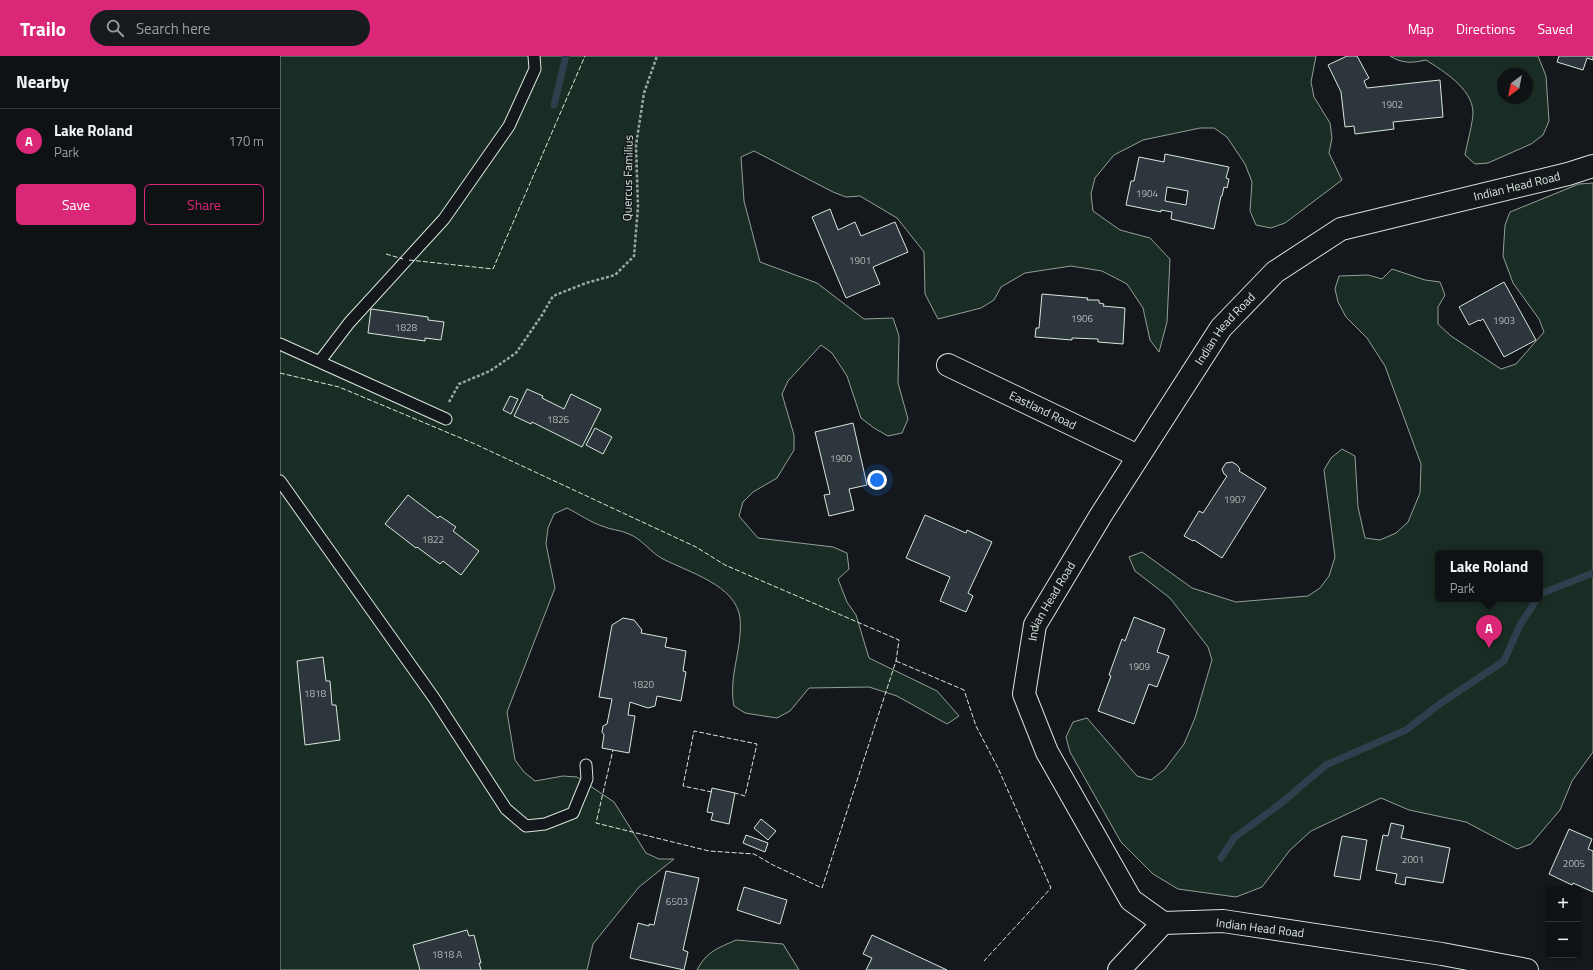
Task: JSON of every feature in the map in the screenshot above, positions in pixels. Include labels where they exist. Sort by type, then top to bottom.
[{"type":"street","name":"Indian Head Road","points":[[1527,970],[1442,954],[1223,921],[1163,923],[1131,900],[1047,752],[1024,694],[1035,625],[1138,456],[1221,328],[1275,272],[1341,229],[1568,174],[1593,166]]},
{"type":"street","name":"Eastland Road","points":[[948,365],[1138,456]]},
{"type":"street","points":[[1119,970],[1163,923]]},
{"type":"lane","points":[[320,361],[349,323],[444,219],[509,126],[535,69],[534,56]]},
{"type":"lane","points":[[280,344],[443,418]]},
{"type":"lane","points":[[280,481],[434,698],[506,809],[526,826],[545,824],[573,814],[588,779],[586,765]]},
{"type":"path","name":"Quercus Familius","points":[[443,418],[459,384],[490,371],[516,353],[553,296],[586,283],[615,276],[634,256],[638,208],[636,145],[644,93],[657,56]]},
{"type":"green space","points":[[280,56],[1316,56],[1311,82],[1314,97],[1330,123],[1332,138],[1329,153],[1342,180],[1285,223],[1271,228],[1256,225],[1250,211],[1252,182],[1245,164],[1227,137],[1214,128],[1200,128],[1143,140],[1114,155],[1095,178],[1091,194],[1093,211],[1120,230],[1150,238],[1170,259],[1167,322],[1159,352],[1150,340],[1143,308],[1127,284],[1102,271],[1071,266],[1025,273],[1001,287],[994,300],[981,308],[938,319],[925,294],[924,252],[897,218],[860,196],[846,197],[833,192],[754,151],[741,157],[744,201],[760,262],[817,283],[864,319],[893,318],[899,336],[898,383],[908,419],[902,433],[888,436],[861,418],[847,376],[832,353],[821,345],[788,381],[782,394],[794,435],[794,450],[777,478],[753,492],[743,502],[739,516],[758,538],[833,547],[847,553],[849,569],[838,579],[847,602],[856,615],[869,658],[937,691],[959,716],[947,724],[897,696],[869,687],[809,688],[790,711],[777,718],[745,713],[734,706],[733,684],[739,640],[740,618],[737,607],[730,597],[709,581],[663,559],[634,536],[598,524],[567,508],[554,514],[548,528],[546,544],[555,588],[507,712],[515,760],[524,772],[535,781],[563,776],[577,777],[614,802],[646,853],[659,859],[674,859],[639,887],[593,944],[587,970],[280,970]]},
{"type":"green space","points":[[1390,56],[1538,56],[1546,76],[1549,121],[1543,135],[1531,144],[1488,163],[1475,164],[1465,155],[1473,117],[1468,95],[1456,81],[1426,60],[1408,62]]},
{"type":"green space","points":[[1593,183],[1593,752],[1572,781],[1560,810],[1531,844],[1517,849],[1466,822],[1409,810],[1381,798],[1311,831],[1290,850],[1262,887],[1236,897],[1178,889],[1153,874],[1121,842],[1070,752],[1066,737],[1073,722],[1087,718],[1137,776],[1151,780],[1165,769],[1184,744],[1195,718],[1212,660],[1208,647],[1170,598],[1135,571],[1129,557],[1142,552],[1192,588],[1236,602],[1308,596],[1320,588],[1329,576],[1335,557],[1324,470],[1331,458],[1342,449],[1355,456],[1358,507],[1365,538],[1380,540],[1396,533],[1408,522],[1420,493],[1421,464],[1385,366],[1367,338],[1346,317],[1338,302],[1335,289],[1339,276],[1368,275],[1382,279],[1392,269],[1425,280],[1440,282],[1445,295],[1438,307],[1438,324],[1451,336],[1501,369],[1516,364],[1544,332],[1539,319],[1513,283],[1503,256],[1505,225],[1510,212],[1579,184]]},
{"type":"green space","points":[[736,940],[783,944],[799,970],[697,970],[704,959],[713,951]]},
{"type":"building","points":[[1347,56],[1357,56],[1369,78],[1364,81],[1367,88],[1440,80],[1443,117],[1393,122],[1394,129],[1355,134],[1354,126],[1345,127],[1341,92],[1328,65]]},
{"type":"building","points":[[1559,56],[1593,56],[1593,60],[1587,58],[1583,70],[1557,62]]},
{"type":"building","points":[[1165,154],[1229,167],[1226,178],[1229,179],[1227,188],[1224,187],[1221,196],[1214,229],[1171,219],[1172,212],[1161,210],[1161,212],[1126,205],[1131,181],[1134,181],[1139,157],[1164,162]],"holes":[[[1167,187],[1188,191],[1186,205],[1165,201]]]},
{"type":"building","points":[[830,209],[838,230],[855,222],[861,236],[895,222],[908,252],[873,267],[880,284],[846,298],[812,217]]},
{"type":"building","points":[[1504,282],[1536,340],[1504,357],[1483,319],[1469,325],[1459,307]]},
{"type":"building","points":[[1042,294],[1088,298],[1087,300],[1099,300],[1099,303],[1104,304],[1103,306],[1125,308],[1123,344],[1098,342],[1098,339],[1072,338],[1072,340],[1035,337],[1036,328],[1039,328]]},
{"type":"building","points":[[371,309],[428,317],[428,320],[444,322],[441,340],[425,338],[425,341],[368,333]]},
{"type":"building","points":[[527,389],[543,396],[542,398],[564,409],[571,394],[601,409],[582,447],[532,422],[531,424],[514,416]]},
{"type":"building","points":[[510,396],[518,399],[511,414],[503,410]]},
{"type":"building","points":[[853,423],[867,485],[849,489],[854,510],[829,516],[824,495],[830,494],[815,432]]},
{"type":"building","points":[[595,428],[612,437],[603,454],[586,445]]},
{"type":"building","points":[[1232,462],[1237,465],[1240,469],[1239,471],[1266,488],[1222,558],[1194,540],[1193,541],[1184,536],[1199,511],[1203,513],[1227,476],[1224,474],[1222,469],[1226,463]]},
{"type":"building","points":[[408,495],[438,518],[440,516],[456,527],[453,531],[479,551],[461,575],[443,561],[440,564],[417,547],[416,548],[385,524]]},
{"type":"building","points":[[925,515],[966,533],[967,530],[992,542],[968,593],[973,596],[966,612],[940,601],[950,577],[906,558]]},
{"type":"building","points":[[1134,617],[1165,629],[1157,652],[1169,656],[1157,687],[1149,684],[1134,724],[1098,711],[1111,676],[1109,675],[1122,639],[1125,641]]},
{"type":"building","points":[[623,618],[634,620],[642,630],[641,633],[667,638],[665,647],[686,651],[683,671],[686,672],[681,701],[657,696],[655,706],[648,708],[630,702],[628,715],[635,716],[629,753],[602,748],[604,735],[602,732],[603,726],[607,724],[612,699],[599,697],[612,625]]},
{"type":"building","points":[[323,657],[326,681],[330,681],[332,705],[336,705],[340,740],[305,745],[297,661]]},
{"type":"building","points":[[712,788],[735,793],[729,824],[711,820],[713,813],[707,812]]},
{"type":"building","points":[[761,819],[776,831],[768,840],[754,828]]},
{"type":"building","points":[[1391,823],[1404,826],[1401,838],[1450,848],[1443,883],[1406,877],[1405,885],[1395,883],[1397,874],[1376,870],[1383,835],[1388,836]]},
{"type":"building","points":[[1569,829],[1592,839],[1588,849],[1593,851],[1593,892],[1573,883],[1572,885],[1549,874]]},
{"type":"building","points":[[746,835],[768,843],[765,852],[743,843]]},
{"type":"building","points":[[1342,836],[1367,840],[1360,880],[1334,876]]},
{"type":"building","points":[[666,871],[699,878],[683,950],[688,952],[684,970],[630,958],[638,923],[649,926],[649,924],[654,925]]},
{"type":"building","points":[[744,887],[787,900],[780,924],[737,910]]},
{"type":"building","points":[[467,930],[469,936],[474,935],[481,963],[479,963],[481,970],[420,970],[413,945]]},
{"type":"building","points":[[872,935],[947,970],[866,970],[872,958],[863,954]]},
{"type":"waterway","points":[[554,105],[566,56]]},
{"type":"waterway","points":[[1543,593],[1593,573]]},
{"type":"waterway","points":[[1221,858],[1234,838],[1280,804],[1326,765],[1406,730],[1441,703],[1504,661],[1520,625],[1535,602]]},
{"type":"fence","points":[[409,260],[493,269],[585,56]]},
{"type":"fence","points":[[386,254],[403,259]]},
{"type":"fence","points":[[280,373],[339,387],[475,444],[696,547],[725,565],[899,640],[896,661],[822,888],[773,865],[754,854],[709,851],[596,823],[613,750]]},
{"type":"fence","points":[[896,661],[964,690],[976,726],[998,768],[1051,888],[984,961]]},
{"type":"fence","points":[[712,792],[683,786],[694,731],[757,744],[745,796],[735,793]]},
{"type":"place","name":"Lake Roland","points":[[1489,648]]}]
